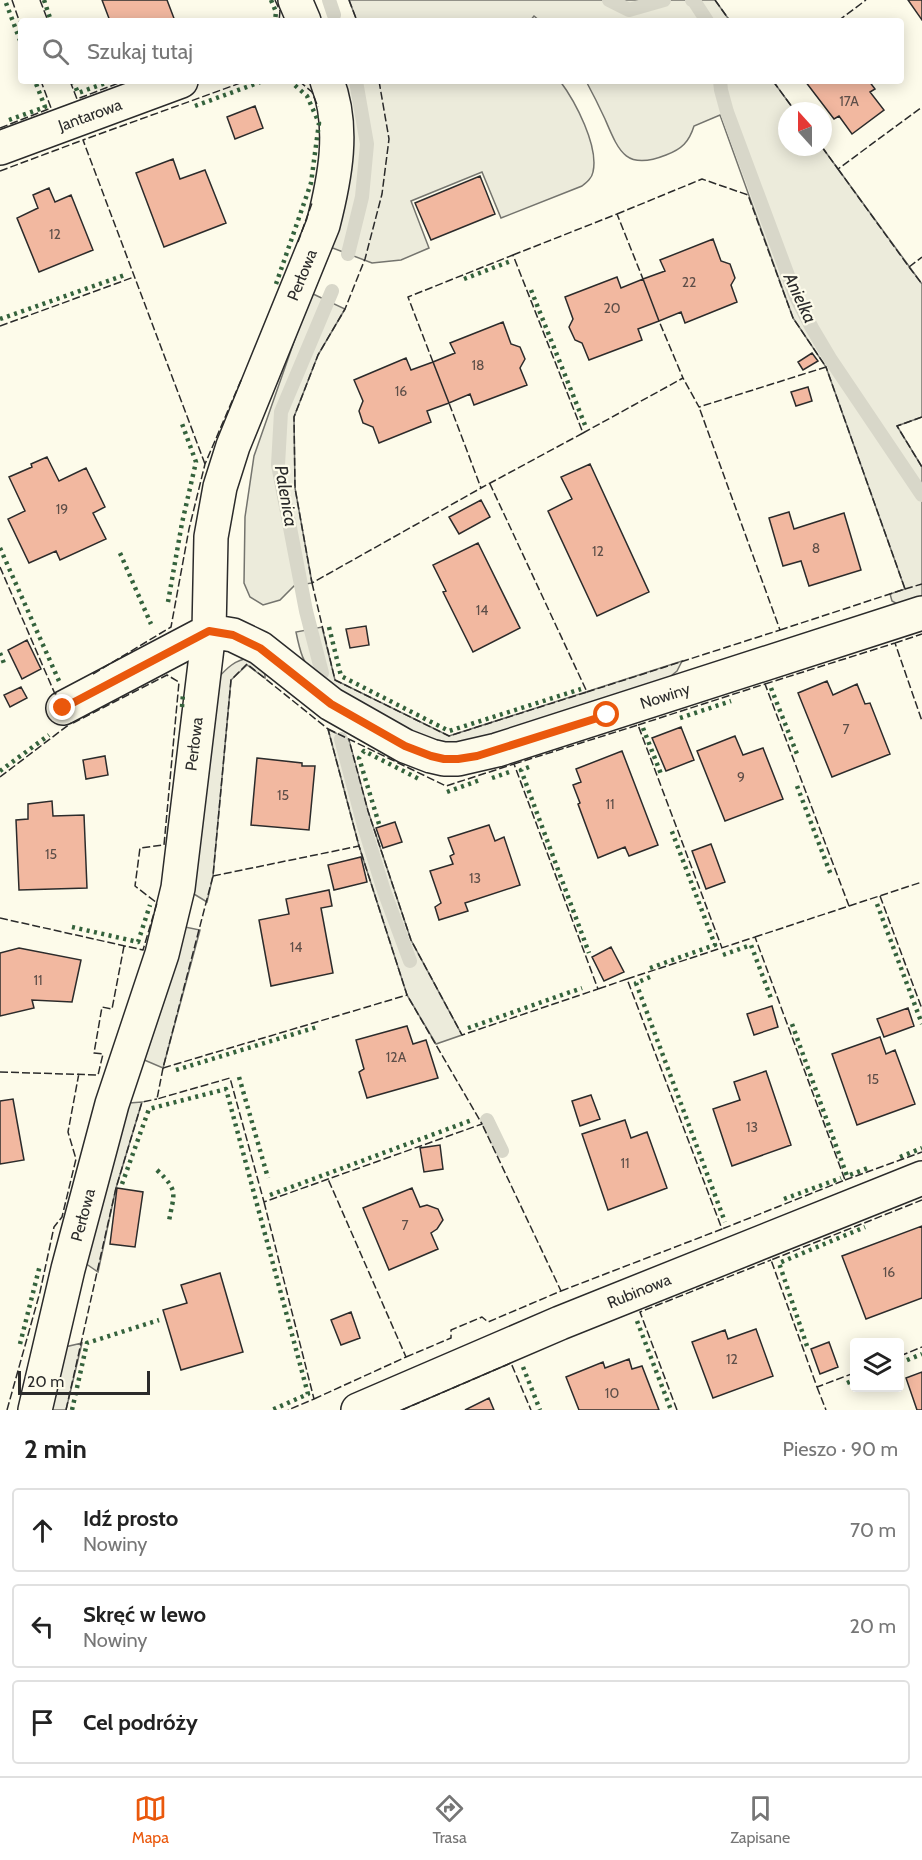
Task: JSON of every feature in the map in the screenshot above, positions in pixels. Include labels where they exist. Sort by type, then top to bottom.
[{"type":"street","points":[[295,0],[303,18]]},
{"type":"street","name":"Jantarowa","points":[[0,148],[173,84]]},
{"type":"street","name":"Perłowa","points":[[35,1410],[68,1269],[112,1104],[162,954],[178,888],[209,631],[211,537],[220,487],[232,446],[323,225],[336,162],[333,96],[328,84]]},
{"type":"street","name":"Nowiny","points":[[209,631],[233,635],[260,648],[331,704],[405,746],[431,756],[458,759],[497,750],[922,613]]},
{"type":"street","points":[[63,708],[209,631]]},
{"type":"street","name":"Rubinowa","points":[[358,1410],[560,1323],[922,1178]]},
{"type":"shaded area","points":[[349,0],[715,0],[728,18],[536,18],[534,16],[532,18],[356,18]]},
{"type":"shaded area","points":[[341,84],[562,84],[579,112],[592,150],[594,161],[592,174],[582,186],[501,218],[482,172],[411,201],[429,248],[401,260],[372,263],[330,247]]},
{"type":"shaded area","points":[[588,84],[775,84],[788,102],[778,102],[778,156],[829,156],[922,284],[922,417],[897,426],[922,467],[922,598],[899,605],[892,601],[890,594],[905,589],[826,367],[793,318],[720,115],[694,126],[684,144],[672,153],[652,159],[642,161],[633,159],[620,149]]},
{"type":"shaded area","points":[[311,293],[345,309],[318,355],[294,417],[295,488],[312,583],[294,586],[280,600],[263,605],[250,597],[244,583],[245,517],[254,456]]},
{"type":"shaded area","points":[[322,627],[335,680],[449,736],[682,661],[677,671],[666,680],[477,741],[454,744],[437,742],[419,735],[316,678],[303,657],[296,632]]},
{"type":"shaded area","points":[[249,658],[263,668],[265,678],[247,665],[231,680],[213,876],[207,902],[189,891],[218,678],[232,665]]},
{"type":"shaded area","points":[[328,729],[349,740],[368,811],[411,940],[462,1035],[436,1044],[407,995],[359,846]]},
{"type":"shaded area","points":[[180,926],[200,930],[163,1068],[142,1059]]},
{"type":"shaded area","points":[[142,1102],[116,1188],[98,1272],[85,1263],[129,1103]]},
{"type":"shaded area","points":[[82,1343],[66,1410],[49,1410],[65,1347]]},
{"type":"building","points":[[102,0],[167,0],[174,18],[109,18]]},
{"type":"building","points":[[908,0],[922,0],[922,20]]},
{"type":"building","points":[[807,84],[871,84],[875,89],[870,92],[884,110],[852,134],[839,116],[834,119],[832,102],[821,102]]},
{"type":"building","points":[[255,106],[263,128],[235,139],[227,117]]},
{"type":"building","points":[[173,159],[180,179],[205,170],[226,223],[164,247],[136,173]]},
{"type":"building","points":[[480,176],[495,214],[431,240],[415,203]]},
{"type":"building","points":[[49,188],[55,202],[71,195],[93,250],[39,272],[17,218],[38,208],[33,195]]},
{"type":"building","points":[[713,239],[721,261],[730,264],[735,278],[731,285],[737,302],[685,323],[681,312],[659,321],[643,279],[665,271],[660,260]]},
{"type":"building","points":[[617,277],[621,288],[643,279],[659,321],[638,329],[642,340],[589,360],[582,343],[575,340],[569,327],[573,319],[565,297]]},
{"type":"building","points":[[503,322],[511,344],[520,347],[525,359],[520,368],[527,385],[474,405],[470,394],[449,403],[433,362],[455,353],[450,343]]},
{"type":"building","points":[[812,353],[818,361],[803,370],[798,362]]},
{"type":"building","points":[[406,358],[411,370],[433,362],[449,403],[427,411],[431,422],[379,443],[373,427],[363,423],[359,411],[363,401],[354,380]]},
{"type":"building","points":[[808,387],[812,401],[796,406],[791,392]]},
{"type":"building","points":[[47,457],[59,481],[86,468],[105,507],[93,513],[106,539],[60,560],[56,551],[29,563],[8,519],[25,511],[9,477],[32,467],[31,464]]},
{"type":"building","points":[[590,464],[649,592],[597,616],[548,511],[572,499],[561,477]]},
{"type":"building","points":[[481,500],[490,517],[459,534],[449,517]]},
{"type":"building","points":[[789,512],[794,529],[844,513],[861,570],[809,586],[801,561],[783,566],[769,518]]},
{"type":"building","points":[[478,543],[520,628],[473,652],[443,592],[446,591],[433,565]]},
{"type":"building","points":[[366,626],[369,645],[350,648],[346,629]]},
{"type":"building","points":[[27,640],[41,669],[22,679],[8,650]]},
{"type":"building","points":[[827,681],[833,695],[857,684],[865,704],[870,703],[890,754],[832,777],[798,693]]},
{"type":"building","points":[[21,687],[27,698],[10,707],[4,695]]},
{"type":"building","points":[[681,727],[694,760],[666,771],[652,738]]},
{"type":"building","points":[[735,736],[743,755],[763,748],[783,799],[725,821],[697,751]]},
{"type":"building","points":[[622,751],[658,845],[629,856],[625,847],[598,858],[573,785],[581,782],[576,769]]},
{"type":"building","points":[[105,756],[108,775],[86,779],[83,760]]},
{"type":"building","points":[[257,758],[315,766],[309,830],[251,825]]},
{"type":"building","points":[[52,801],[53,816],[84,815],[87,888],[19,890],[16,820],[28,819],[28,804]]},
{"type":"building","points":[[395,822],[402,842],[383,848],[376,828]]},
{"type":"building","points":[[489,825],[495,841],[504,837],[520,885],[465,903],[468,911],[439,920],[435,907],[441,903],[430,871],[453,864],[450,856],[454,854],[448,838]]},
{"type":"building","points":[[711,844],[725,882],[706,889],[692,851]]},
{"type":"building","points":[[361,857],[367,882],[334,890],[328,865]]},
{"type":"building","points":[[329,890],[332,906],[321,908],[333,973],[271,986],[259,920],[289,914],[286,899]]},
{"type":"building","points":[[611,947],[624,972],[604,981],[592,957]]},
{"type":"building","points":[[19,948],[81,960],[72,1002],[32,1000],[34,1008],[0,1016],[0,953]]},
{"type":"building","points":[[772,1006],[778,1027],[754,1035],[747,1014]]},
{"type":"building","points":[[908,1008],[914,1026],[884,1037],[877,1019]]},
{"type":"building","points":[[407,1026],[413,1044],[426,1040],[438,1078],[367,1098],[359,1072],[364,1069],[356,1040]]},
{"type":"building","points":[[880,1037],[886,1054],[895,1050],[915,1104],[857,1125],[832,1054]]},
{"type":"building","points":[[766,1071],[791,1145],[732,1166],[713,1109],[740,1100],[734,1082]]},
{"type":"building","points":[[591,1095],[600,1119],[580,1126],[572,1101]]},
{"type":"building","points":[[13,1099],[24,1160],[0,1164],[0,1101]]},
{"type":"building","points":[[625,1120],[631,1138],[647,1132],[667,1188],[608,1210],[582,1134]]},
{"type":"building","points":[[440,1145],[443,1169],[424,1172],[420,1148]]},
{"type":"building","points":[[117,1188],[143,1192],[135,1247],[110,1244]]},
{"type":"building","points":[[412,1188],[420,1207],[427,1205],[438,1209],[443,1220],[431,1233],[438,1249],[389,1270],[363,1208]]},
{"type":"building","points":[[922,1226],[922,1298],[866,1319],[842,1256]]},
{"type":"building","points":[[220,1273],[243,1352],[181,1370],[163,1310],[187,1303],[181,1285]]},
{"type":"building","points":[[351,1312],[360,1338],[341,1345],[331,1320]]},
{"type":"building","points":[[756,1329],[773,1376],[713,1398],[692,1342],[725,1330],[728,1339]]},
{"type":"building","points":[[829,1342],[838,1367],[820,1374],[811,1349]]},
{"type":"building","points":[[629,1359],[632,1369],[642,1366],[659,1410],[579,1410],[566,1377],[603,1362],[605,1368]]},
{"type":"building","points":[[922,1372],[922,1410],[917,1410],[906,1378]]},
{"type":"building","points":[[489,1398],[494,1410],[465,1410]]},
{"type":"waterway","name":"Palenica","points":[[329,0],[334,15]]},
{"type":"waterway","name":"Anielka","points":[[609,0],[629,10],[664,0]]},
{"type":"waterway","name":"Anielka","points":[[692,0],[705,18]]},
{"type":"waterway","name":"Palenica","points":[[348,254],[362,197],[367,144],[357,84]]},
{"type":"waterway","name":"Anielka","points":[[720,84],[727,112],[796,297],[831,360],[922,495]]},
{"type":"waterway","name":"Palenica","points":[[322,673],[306,611],[278,465],[281,412],[332,291]]},
{"type":"waterway","name":"Palenica","points":[[341,739],[384,891],[410,961]]},
{"type":"waterway","name":"Palenica","points":[[487,1120],[502,1151]]},
{"type":"hedge","points":[[44,0],[50,18]]},
{"type":"hedge","points":[[271,0],[276,12],[275,18]]},
{"type":"hedge","points":[[6,3],[18,35]]},
{"type":"hedge","points":[[9,120],[45,107],[36,84]]},
{"type":"hedge","points":[[74,84],[78,93],[103,84]]},
{"type":"hedge","points":[[195,106],[255,84]]},
{"type":"hedge","points":[[276,284],[311,183],[319,123],[307,96],[293,84]]},
{"type":"hedge","points":[[464,279],[511,261]]},
{"type":"hedge","points":[[0,319],[125,275]]},
{"type":"hedge","points":[[531,290],[585,425]]},
{"type":"hedge","points":[[168,602],[196,462],[181,421]]},
{"type":"hedge","points":[[0,548],[59,681]]},
{"type":"hedge","points":[[120,553],[151,624]]},
{"type":"hedge","points":[[329,627],[341,676],[449,731],[581,689]]},
{"type":"hedge","points":[[0,653],[5,666]]},
{"type":"hedge","points":[[771,688],[797,754]]},
{"type":"hedge","points":[[182,707],[183,694]]},
{"type":"hedge","points":[[680,718],[731,701]]},
{"type":"hedge","points":[[643,728],[661,774]]},
{"type":"hedge","points":[[0,771],[49,735]]},
{"type":"hedge","points":[[379,824],[359,758],[364,751],[421,780]]},
{"type":"hedge","points":[[529,767],[521,770],[589,953]]},
{"type":"hedge","points":[[492,778],[512,771]]},
{"type":"hedge","points":[[447,792],[480,780]]},
{"type":"hedge","points":[[797,786],[831,875]]},
{"type":"hedge","points":[[650,968],[715,945],[671,829]]},
{"type":"hedge","points":[[877,904],[922,1024]]},
{"type":"hedge","points":[[72,927],[138,942],[150,905]]},
{"type":"hedge","points":[[723,955],[751,945],[772,1001]]},
{"type":"hedge","points":[[650,977],[636,983],[725,1222]]},
{"type":"hedge","points":[[468,1028],[582,988]]},
{"type":"hedge","points":[[792,1024],[847,1176],[868,1168]]},
{"type":"hedge","points":[[176,1070],[317,1027]]},
{"type":"hedge","points":[[239,1077],[268,1178]]},
{"type":"hedge","points":[[122,1184],[149,1109],[226,1089],[308,1394],[272,1410]]},
{"type":"hedge","points":[[270,1195],[472,1120]]},
{"type":"hedge","points":[[900,1157],[922,1148]]},
{"type":"hedge","points":[[157,1170],[172,1188],[169,1221]]},
{"type":"hedge","points":[[784,1199],[841,1178]]},
{"type":"hedge","points":[[807,1346],[779,1263],[865,1227]]},
{"type":"hedge","points":[[20,1344],[40,1265]]},
{"type":"hedge","points":[[72,1410],[87,1343],[159,1320]]},
{"type":"hedge","points":[[637,1321],[671,1410]]},
{"type":"hedge","points":[[904,1361],[922,1354]]},
{"type":"hedge","points":[[523,1367],[540,1410]]},
{"type":"fence","points":[[12,0],[18,18]]},
{"type":"fence","points":[[40,0],[47,18]]},
{"type":"fence","points":[[275,0],[280,11],[279,18]]},
{"type":"fence","points":[[349,0],[356,18]]},
{"type":"fence","points":[[715,0],[728,18]]},
{"type":"fence","points":[[842,18],[866,0]]},
{"type":"fence","points":[[0,128],[51,108],[42,84]]},
{"type":"fence","points":[[71,84],[77,99],[116,84]]},
{"type":"fence","points":[[205,464],[83,140],[238,84]]},
{"type":"fence","points":[[303,84],[312,92],[318,107]]},
{"type":"fence","points":[[380,84],[389,139],[382,194],[365,259],[345,309],[318,355],[294,417],[295,488],[312,583],[481,488]]},
{"type":"fence","points":[[775,84],[788,102]]},
{"type":"fence","points":[[829,156],[838,169],[922,107]]},
{"type":"fence","points":[[0,171],[83,140]]},
{"type":"fence","points":[[838,169],[909,267],[922,257]]},
{"type":"fence","points":[[617,214],[702,179],[748,195],[793,318],[826,367],[699,407],[683,378]]},
{"type":"fence","points":[[298,242],[312,203]]},
{"type":"fence","points":[[513,255],[617,214],[643,279]]},
{"type":"fence","points":[[433,362],[408,297],[513,255],[583,433],[481,488],[449,403]]},
{"type":"fence","points":[[909,267],[922,284]]},
{"type":"fence","points":[[0,326],[134,277]]},
{"type":"fence","points":[[583,433],[683,378],[659,321]]},
{"type":"fence","points":[[780,630],[905,589],[826,367]]},
{"type":"fence","points":[[93,674],[171,627],[189,529],[205,464],[242,378]]},
{"type":"fence","points":[[587,692],[780,630],[699,407]]},
{"type":"fence","points":[[922,417],[897,426],[922,467]]},
{"type":"fence","points":[[312,583],[335,680],[449,736],[587,692],[490,484]]},
{"type":"fence","points":[[0,567],[55,694],[59,692]]},
{"type":"fence","points":[[905,589],[922,584]]},
{"type":"fence","points":[[895,643],[922,634]]},
{"type":"fence","points":[[765,684],[895,643],[922,721]]},
{"type":"fence","points":[[213,876],[359,846],[328,729],[247,664],[231,680],[213,876],[163,1068],[407,995],[359,846]]},
{"type":"fence","points":[[0,918],[143,950],[157,903],[135,886],[140,848],[164,845],[179,682],[167,675],[71,724]]},
{"type":"fence","points":[[638,725],[765,684],[849,906],[755,937]]},
{"type":"fence","points":[[0,777],[71,723]]},
{"type":"fence","points":[[514,764],[638,725],[722,948]]},
{"type":"fence","points":[[328,729],[446,786],[514,764],[598,989],[462,1035],[411,940],[368,811],[349,740]]},
{"type":"fence","points":[[849,906],[922,882]]},
{"type":"fence","points":[[880,896],[922,1009]]},
{"type":"fence","points":[[627,979],[755,937],[845,1180],[722,1229]]},
{"type":"fence","points":[[0,1072],[98,1075],[103,1054],[94,1053],[102,1007],[112,1009],[124,946]]},
{"type":"fence","points":[[561,1291],[722,1229],[627,979],[598,989]]},
{"type":"fence","points":[[163,1068],[157,1099],[230,1078],[264,1202],[482,1124],[407,995]]},
{"type":"fence","points":[[7,1410],[40,1292],[54,1227],[62,1217],[76,1159],[68,1132],[79,1073]]},
{"type":"fence","points":[[66,1410],[116,1188],[142,1102],[157,1099]]},
{"type":"fence","points":[[406,1357],[451,1338],[451,1330],[482,1317],[488,1322],[561,1291],[482,1124]]},
{"type":"fence","points":[[845,1180],[922,1152]]},
{"type":"fence","points":[[314,1399],[406,1357],[328,1179]]},
{"type":"fence","points":[[850,1375],[817,1387],[771,1260],[922,1200]]},
{"type":"fence","points":[[264,1202],[314,1399],[288,1410]]},
{"type":"fence","points":[[677,1410],[640,1312],[771,1260]]},
{"type":"fence","points":[[904,1354],[922,1347]]},
{"type":"fence","points":[[402,1410],[511,1363],[531,1410]]},
{"type":"fence","points":[[817,1387],[826,1410]]},
{"type":"route","points":[[63,708],[209,631],[233,635],[260,648],[331,704],[405,746],[444,759],[477,756],[607,715]]}]
